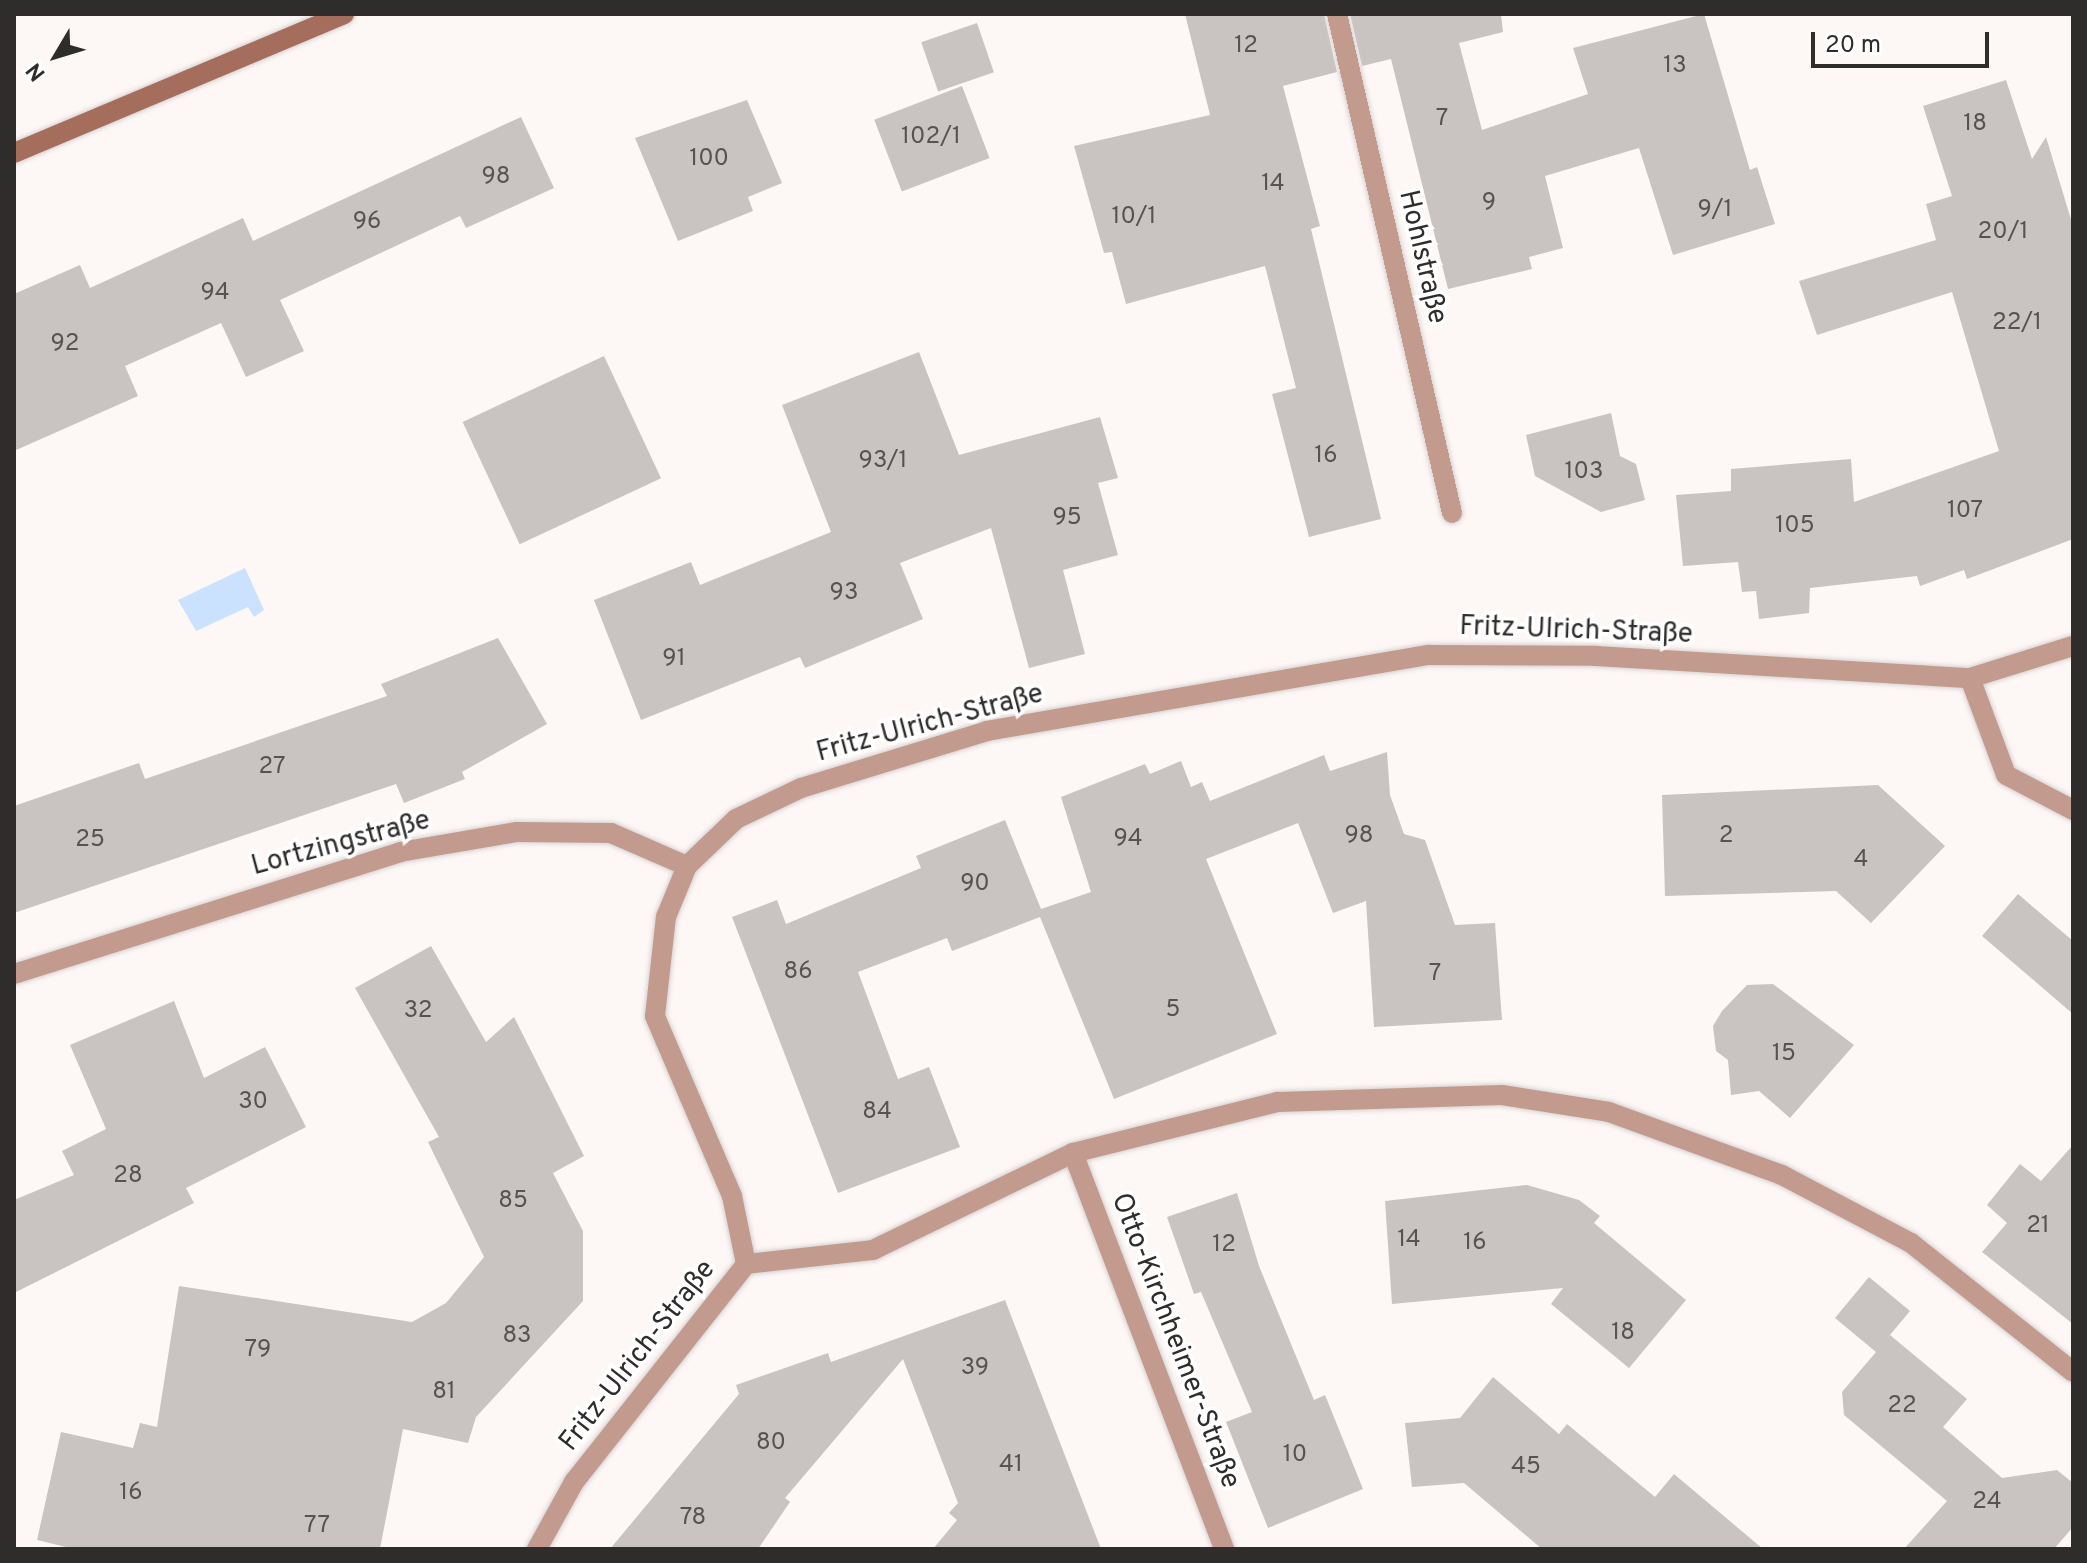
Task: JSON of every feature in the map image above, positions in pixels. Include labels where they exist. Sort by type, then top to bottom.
[{"type":"street","points":[[14,153],[344,14]]},
{"type":"street","name":"Hohlstraße","points":[[1337,14],[1452,513]]},
{"type":"street","name":"Fritz-Ulrich-Straße","points":[[537,1549],[574,1482],[746,1264],[732,1196],[655,1016],[666,917],[687,866],[736,819],[801,788],[987,731],[1429,655],[1596,656],[1970,678],[2073,646]]},
{"type":"street","points":[[1970,678],[2006,775],[2073,810]]},
{"type":"street","name":"Lortzingstraße","points":[[14,974],[400,852],[517,832],[611,833],[687,866]]},
{"type":"street","points":[[746,1264],[873,1250],[1073,1153],[1278,1102],[1502,1095],[1609,1112],[1782,1175],[1911,1243],[2073,1372]]},
{"type":"street","name":"Otto-Kirchheimer-Straße","points":[[1073,1153],[1224,1549]]},
{"type":"water","points":[[245,568],[264,610],[254,617],[248,607],[196,631],[178,600]]},
{"type":"building","points":[[1185,14],[1324,14],[1337,72],[1283,86],[1320,226],[1311,229],[1381,519],[1309,537],[1272,394],[1296,388],[1265,266],[1126,304],[1112,252],[1104,253],[1074,146],[1210,115]]},
{"type":"building","points":[[1350,14],[1501,14],[1503,32],[1459,43],[1482,130],[1588,94],[1573,48],[1704,14],[1750,170],[1757,167],[1775,224],[1673,255],[1639,148],[1545,176],[1563,248],[1529,257],[1532,269],[1448,289],[1391,59],[1362,66]]},
{"type":"building","points":[[977,23],[994,72],[938,91],[921,42]]},
{"type":"building","points":[[2006,80],[2032,159],[2046,137],[2073,226],[2073,539],[1967,579],[1964,570],[1920,586],[1917,576],[1810,588],[1809,613],[1759,619],[1756,591],[1742,592],[1738,562],[1683,566],[1676,495],[1731,491],[1731,469],[1851,459],[1854,502],[1999,451],[1952,292],[1817,335],[1799,281],[1936,240],[1926,204],[1952,196],[1923,106]]},
{"type":"building","points":[[962,86],[990,158],[902,192],[874,120]]},
{"type":"building","points":[[747,100],[782,183],[748,197],[753,211],[678,241],[635,138]]},
{"type":"building","points":[[521,117],[554,188],[466,228],[460,216],[280,300],[304,351],[246,377],[221,323],[125,366],[138,396],[14,451],[14,294],[80,265],[90,288],[243,218],[253,241]]},
{"type":"building","points":[[919,352],[959,455],[1100,417],[1118,478],[1098,483],[1118,555],[1063,570],[1085,654],[1029,668],[991,528],[900,563],[923,619],[805,668],[800,657],[641,720],[594,600],[691,562],[700,585],[831,532],[782,405]]},
{"type":"building","points":[[604,356],[661,478],[520,544],[463,422]]},
{"type":"building","points":[[1611,413],[1620,456],[1636,464],[1645,500],[1601,512],[1535,476],[1526,435]]},
{"type":"building","points":[[498,638],[547,724],[462,772],[465,779],[404,803],[396,784],[14,913],[14,806],[139,763],[145,779],[387,696],[381,684]]},
{"type":"building","points":[[1387,752],[1390,795],[1404,834],[1425,840],[1455,925],[1495,923],[1502,1020],[1374,1027],[1366,901],[1333,913],[1298,823],[1206,859],[1277,1034],[1114,1099],[1040,917],[952,951],[947,938],[858,972],[898,1079],[929,1067],[960,1147],[838,1193],[732,917],[777,900],[786,924],[921,868],[916,856],[1005,820],[1041,909],[1091,892],[1061,797],[1145,764],[1150,774],[1181,761],[1191,787],[1202,782],[1210,801],[1324,755],[1330,771]]},
{"type":"building","points":[[1878,785],[1945,846],[1871,923],[1836,891],[1665,896],[1662,795]]},
{"type":"building","points":[[2018,894],[2073,941],[2073,1014],[1982,936]]},
{"type":"building","points":[[431,946],[486,1042],[514,1017],[584,1156],[553,1173],[583,1231],[583,1301],[476,1417],[468,1443],[403,1429],[380,1549],[74,1549],[37,1540],[61,1432],[133,1448],[140,1423],[157,1427],[179,1286],[412,1322],[446,1303],[484,1257],[428,1142],[439,1137],[355,988]]},
{"type":"building","points":[[1773,984],[1854,1045],[1790,1118],[1759,1091],[1731,1095],[1728,1060],[1716,1051],[1713,1026],[1722,1011],[1747,985]]},
{"type":"building","points":[[174,1001],[204,1078],[265,1047],[306,1127],[186,1188],[194,1203],[14,1293],[14,1200],[74,1175],[62,1151],[106,1129],[70,1045]]},
{"type":"building","points":[[2073,1145],[2073,1324],[1982,1252],[2007,1223],[1987,1205],[2020,1164],[2041,1181]]},
{"type":"building","points":[[1527,1185],[1579,1200],[1600,1216],[1594,1223],[1686,1300],[1629,1368],[1551,1304],[1563,1288],[1392,1304],[1385,1201]]},
{"type":"building","points":[[1237,1193],[1259,1266],[1314,1400],[1325,1395],[1363,1489],[1268,1528],[1226,1422],[1252,1412],[1201,1292],[1194,1294],[1167,1217]]},
{"type":"building","points":[[1869,1277],[1910,1311],[1890,1335],[1967,1399],[1943,1427],[2002,1478],[2057,1470],[2073,1483],[2073,1527],[2054,1549],[1904,1549],[1947,1501],[1844,1415],[1842,1392],[1876,1352],[1835,1318]]},
{"type":"building","points":[[1005,1300],[1101,1549],[933,1549],[957,1520],[949,1513],[958,1503],[903,1359],[785,1498],[790,1502],[758,1549],[610,1549],[739,1394],[736,1385],[828,1353],[831,1362]]},
{"type":"building","points":[[1493,1377],[1559,1434],[1567,1424],[1655,1497],[1674,1474],[1763,1549],[1542,1549],[1464,1483],[1412,1487],[1405,1423],[1460,1418]]}]
